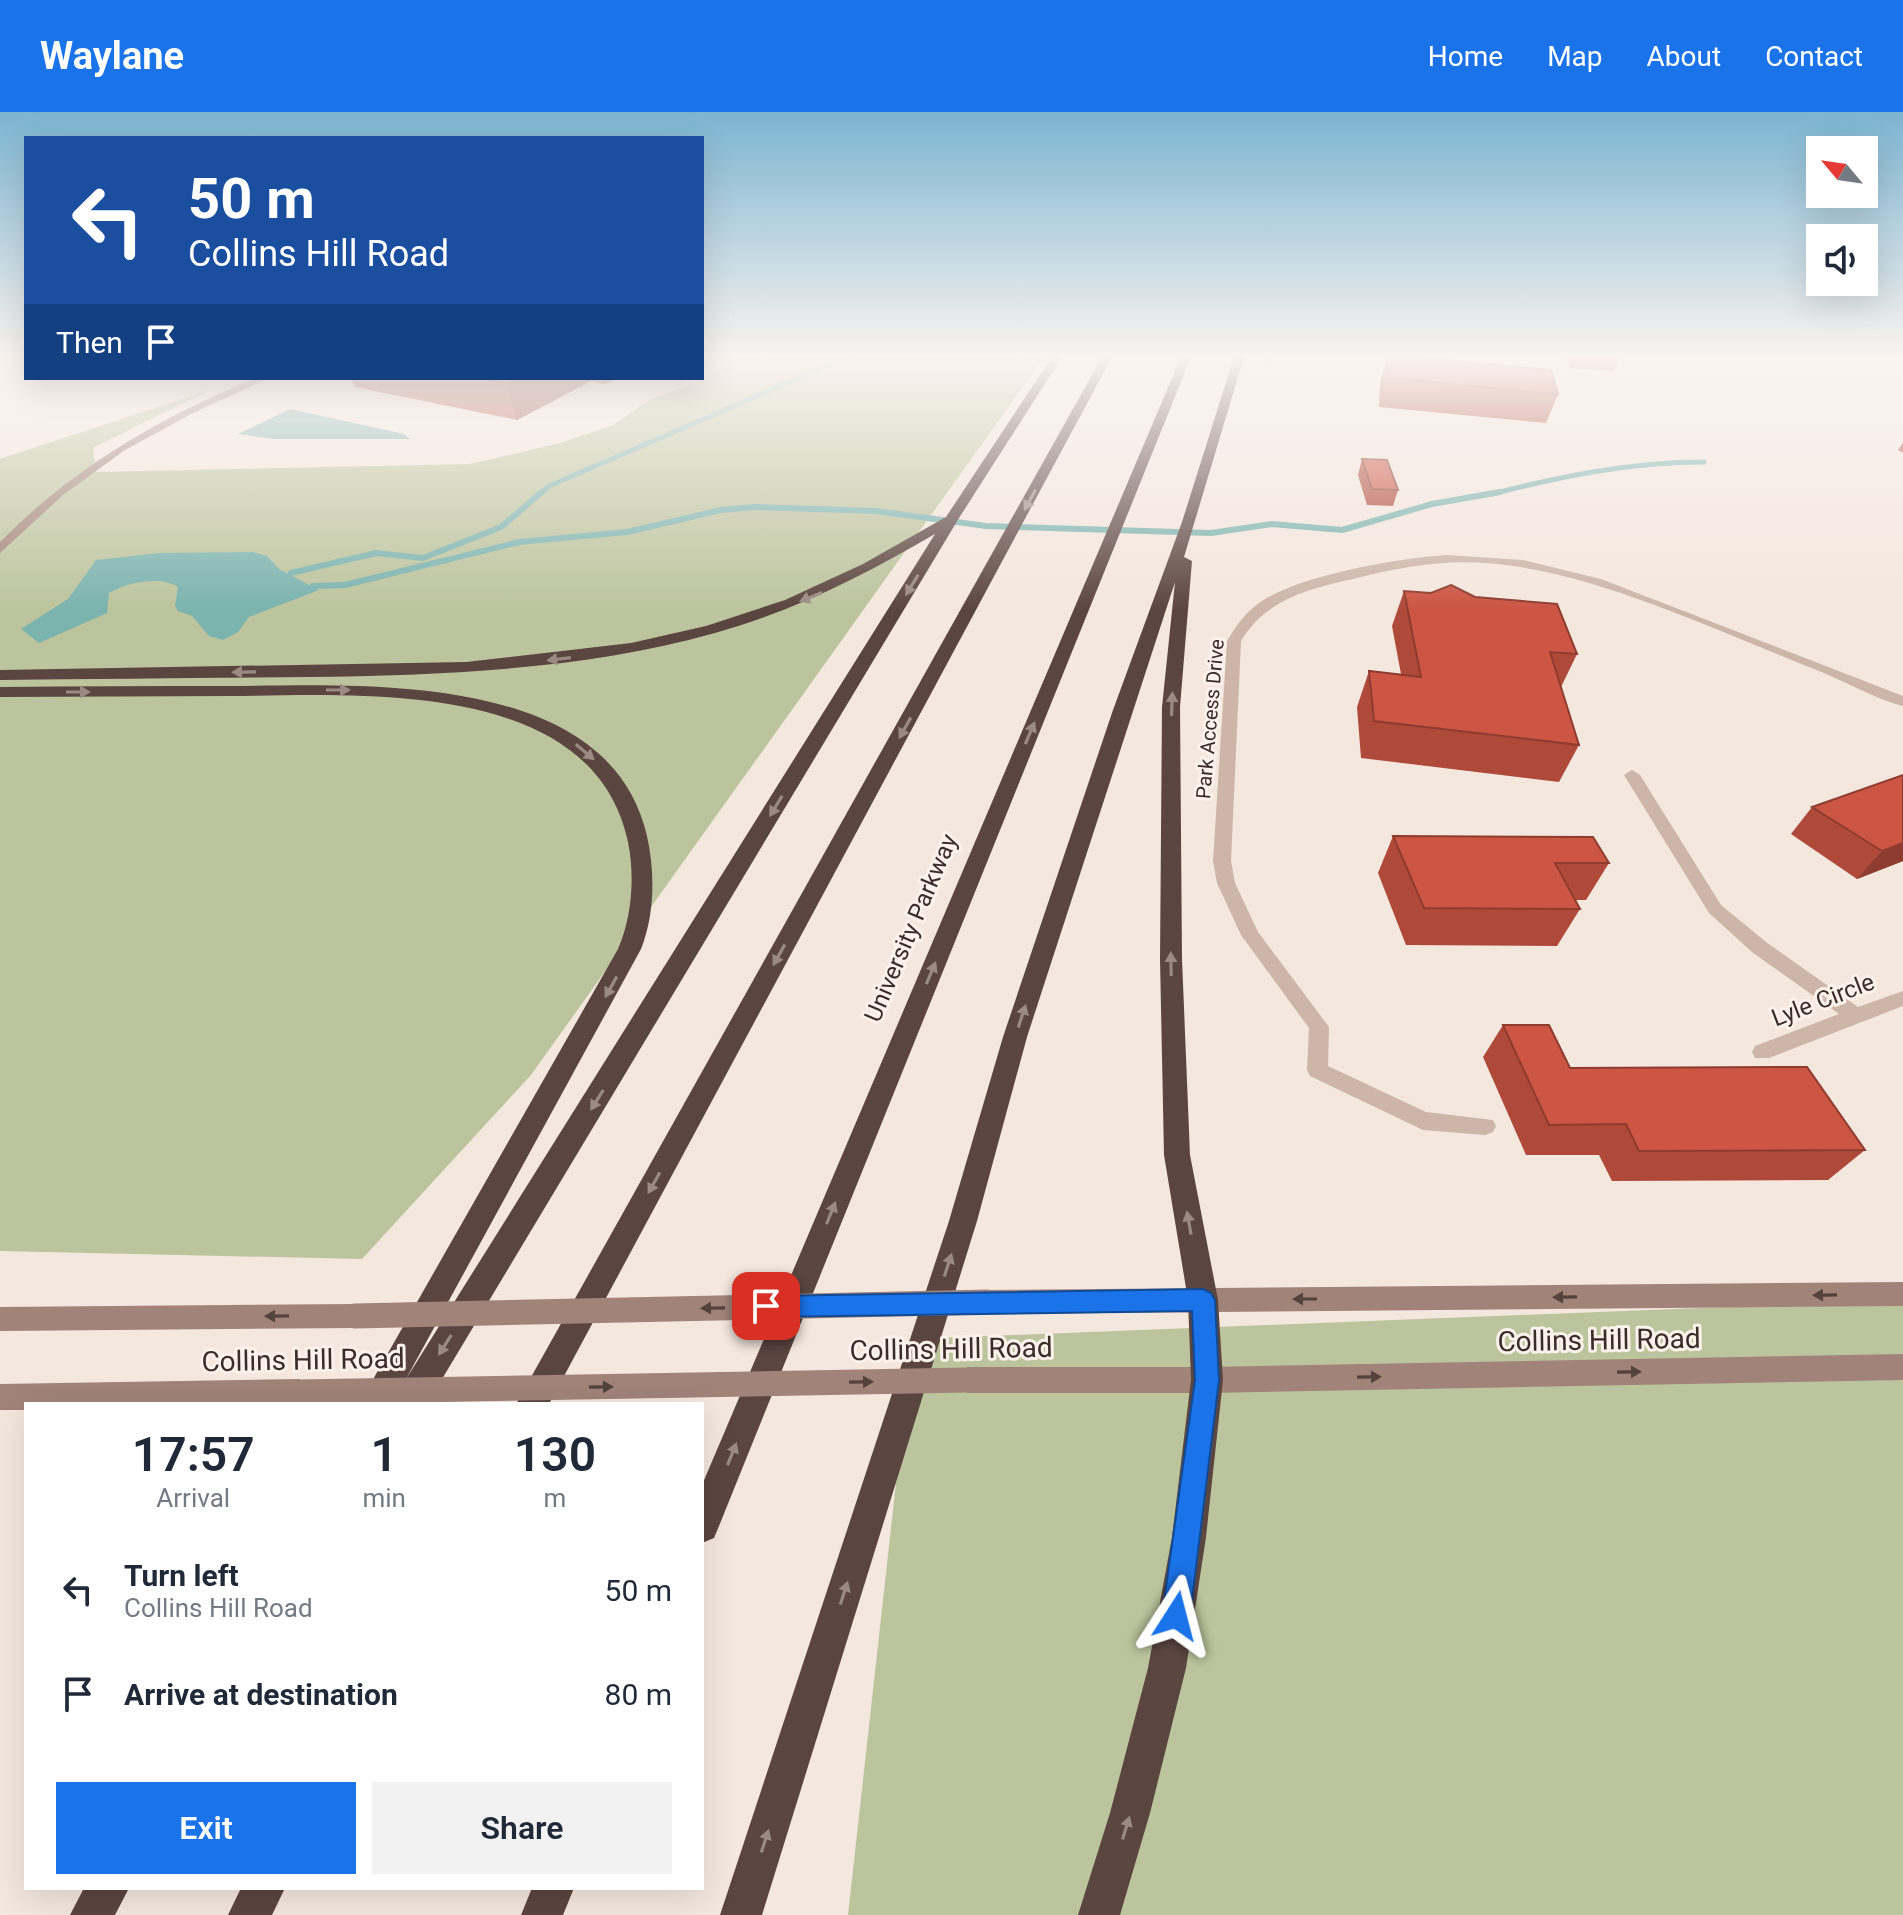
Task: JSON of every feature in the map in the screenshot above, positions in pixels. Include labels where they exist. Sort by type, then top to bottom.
[{"type":"highway","points":[[410,1402],[1002,441]]},
{"type":"highway","points":[[533,1402],[1061,441]]},
{"type":"highway","name":"University Parkway","points":[[704,1521],[1151,441]]},
{"type":"highway","points":[[741,1915],[963,1221],[1015,1037],[1214,441]]},
{"type":"highway","points":[[0,675],[431,670],[565,659],[636,648],[739,623],[825,591],[952,518]]},
{"type":"highway","points":[[1099,1915],[1130,1813],[1167,1668],[1189,1537],[1207,1380],[1203,1300],[1177,1155],[1171,959],[1171,707],[1189,522]]},
{"type":"highway","points":[[0,692],[379,690],[438,695],[494,707],[559,733],[584,750],[624,796],[636,823],[643,852],[644,883],[638,926],[623,962],[376,1402]]},
{"type":"highway","points":[[89,1915],[104,1890]]},
{"type":"highway","points":[[249,1915],[263,1890]]},
{"type":"highway","points":[[542,1915],[552,1890]]},
{"type":"street","points":[[0,549],[29,516],[87,467],[132,441]]},
{"type":"street","name":"Park Access Drive","points":[[1485,1126],[1423,1121],[1317,1070],[1319,1027],[1250,935],[1234,904],[1222,861],[1224,819],[1234,641],[1248,617],[1270,600],[1291,590],[1397,565],[1457,558],[1519,562],[1616,588],[1903,702]]},
{"type":"street","points":[[1632,775],[1715,909],[1759,947],[1853,1014]]},
{"type":"street","name":"Lyle Circle","points":[[1762,1052],[1853,1014],[1903,998]]},
{"type":"street","name":"Collins Hill Road","points":[[0,1319],[355,1316],[987,1302],[1903,1294]]},
{"type":"street","name":"Collins Hill Road","points":[[0,1397],[1903,1367]]},
{"type":"green space","points":[[54,441],[107,441],[93,448],[96,472],[470,464],[560,443],[984,441],[531,1075],[362,1259],[0,1251],[0,459]]},
{"type":"green space","points":[[1903,1300],[1903,1915],[848,1915],[912,1339]]},
{"type":"water","points":[[253,552],[267,556],[279,569],[319,590],[249,617],[238,632],[223,640],[209,636],[192,616],[178,611],[175,606],[178,587],[162,581],[116,589],[109,593],[107,613],[39,643],[21,629],[68,599],[96,560],[159,553]]},
{"type":"building","points":[[1362,459],[1387,460],[1398,490],[1372,489]]},
{"type":"building","points":[[1451,585],[1475,597],[1557,604],[1577,654],[1550,652],[1579,745],[1374,721],[1369,671],[1421,677],[1404,591],[1431,593]]},
{"type":"building","points":[[1903,775],[1903,843],[1882,851],[1812,807]]},
{"type":"building","points":[[1393,836],[1593,837],[1609,863],[1555,863],[1580,909],[1424,908]]},
{"type":"building","points":[[1503,1025],[1549,1025],[1570,1068],[1807,1067],[1865,1150],[1639,1151],[1626,1124],[1549,1125]]},
{"type":"waterway","points":[[540,494],[549,486],[653,441]]},
{"type":"waterway","points":[[1492,494],[1597,471],[1650,464],[1704,462]]},
{"type":"waterway","points":[[291,573],[376,553],[423,558],[501,527],[542,492]]},
{"type":"waterway","points":[[313,586],[345,585],[519,542],[627,532],[721,510],[755,507],[876,511],[986,526],[1211,533],[1272,524],[1342,530],[1432,504],[1500,492]]},
{"type":"route","points":[[766,1306],[1203,1300],[1207,1380],[1189,1537],[1176,1616]]}]
